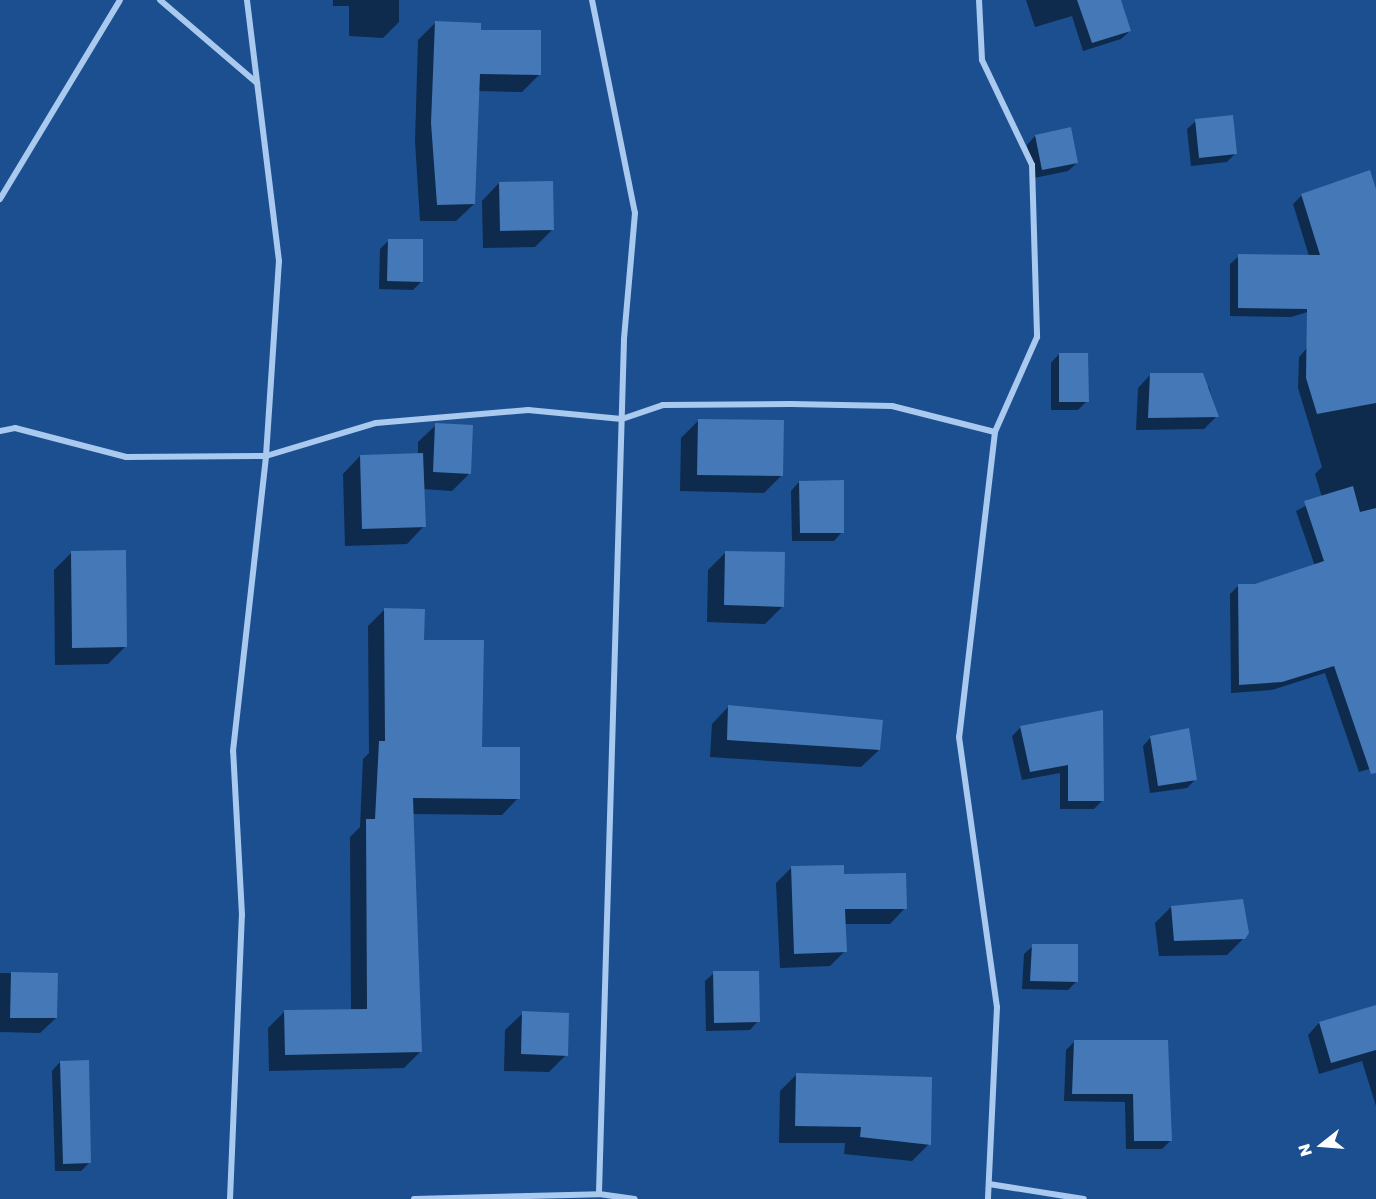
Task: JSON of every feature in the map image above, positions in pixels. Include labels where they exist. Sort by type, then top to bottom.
[{"type":"street","points":[[0,199],[120,0]]},
{"type":"street","points":[[160,0],[258,83]]},
{"type":"street","points":[[230,1199],[242,915],[233,752],[266,456],[279,261],[247,0]]},
{"type":"street","points":[[592,0],[636,213],[622,419],[599,1194]]},
{"type":"street","points":[[979,0],[982,60],[1032,165],[1037,337],[995,432],[959,737],[997,1007],[988,1199]]},
{"type":"street","points":[[0,431],[15,428],[126,456],[266,456],[376,423],[528,410],[622,419],[663,405],[892,406],[995,432]]},
{"type":"street","points":[[989,1184],[1084,1199]]},
{"type":"street","points":[[414,1199],[599,1194],[635,1199]]},
{"type":"building","points":[[1077,0],[1121,0],[1131,31],[1092,43]]},
{"type":"building","points":[[435,21],[481,23],[481,30],[541,30],[541,75],[480,74],[475,204],[437,205],[431,123]]},
{"type":"building","points":[[1233,115],[1237,154],[1199,158],[1195,119]]},
{"type":"building","points":[[1071,127],[1078,163],[1042,170],[1035,135]]},
{"type":"building","points":[[1370,170],[1376,189],[1376,403],[1317,414],[1306,378],[1307,309],[1238,308],[1238,254],[1320,255],[1301,194]]},
{"type":"building","points":[[553,181],[554,230],[500,231],[499,182]]},
{"type":"building","points":[[388,239],[423,239],[423,282],[387,281]]},
{"type":"building","points":[[1059,353],[1088,353],[1089,402],[1059,402]]},
{"type":"building","points":[[1150,373],[1203,373],[1219,417],[1148,418]]},
{"type":"building","points":[[698,419],[784,420],[783,476],[697,475]]},
{"type":"building","points":[[435,423],[473,425],[471,474],[433,472]]},
{"type":"building","points":[[423,453],[426,527],[362,529],[360,455]]},
{"type":"building","points":[[844,480],[844,533],[800,533],[799,481]]},
{"type":"building","points":[[1353,486],[1360,512],[1376,508],[1376,773],[1371,774],[1334,666],[1282,682],[1239,685],[1238,584],[1255,584],[1324,561],[1304,501]]},
{"type":"building","points":[[126,550],[127,647],[72,648],[71,551]]},
{"type":"building","points":[[725,551],[785,552],[784,607],[724,605]]},
{"type":"building","points":[[384,608],[425,609],[424,640],[484,640],[482,747],[520,747],[520,799],[413,798],[422,1052],[285,1055],[284,1010],[367,1009],[366,819],[375,819],[379,741],[385,741]]},
{"type":"building","points":[[728,705],[883,720],[880,750],[727,740]]},
{"type":"building","points":[[1103,710],[1104,801],[1068,801],[1068,765],[1030,772],[1020,726]]},
{"type":"building","points":[[1189,728],[1197,780],[1158,786],[1150,736]]},
{"type":"building","points":[[844,865],[844,874],[906,873],[907,909],[845,909],[847,952],[794,954],[791,866]]},
{"type":"building","points":[[1243,899],[1249,933],[1245,939],[1174,941],[1171,906]]},
{"type":"building","points":[[1032,944],[1078,944],[1078,982],[1030,981]]},
{"type":"building","points":[[713,971],[759,971],[760,1022],[714,1023]]},
{"type":"building","points":[[11,972],[58,973],[57,1018],[10,1018]]},
{"type":"building","points":[[1376,1005],[1376,1050],[1331,1063],[1319,1022]]},
{"type":"building","points":[[522,1011],[569,1013],[568,1056],[521,1054]]},
{"type":"building","points":[[1074,1040],[1168,1040],[1172,1141],[1134,1141],[1133,1094],[1072,1094]]},
{"type":"building","points":[[89,1060],[91,1163],[63,1164],[60,1061]]},
{"type":"building","points":[[796,1073],[932,1077],[931,1145],[860,1137],[861,1127],[795,1126]]}]
